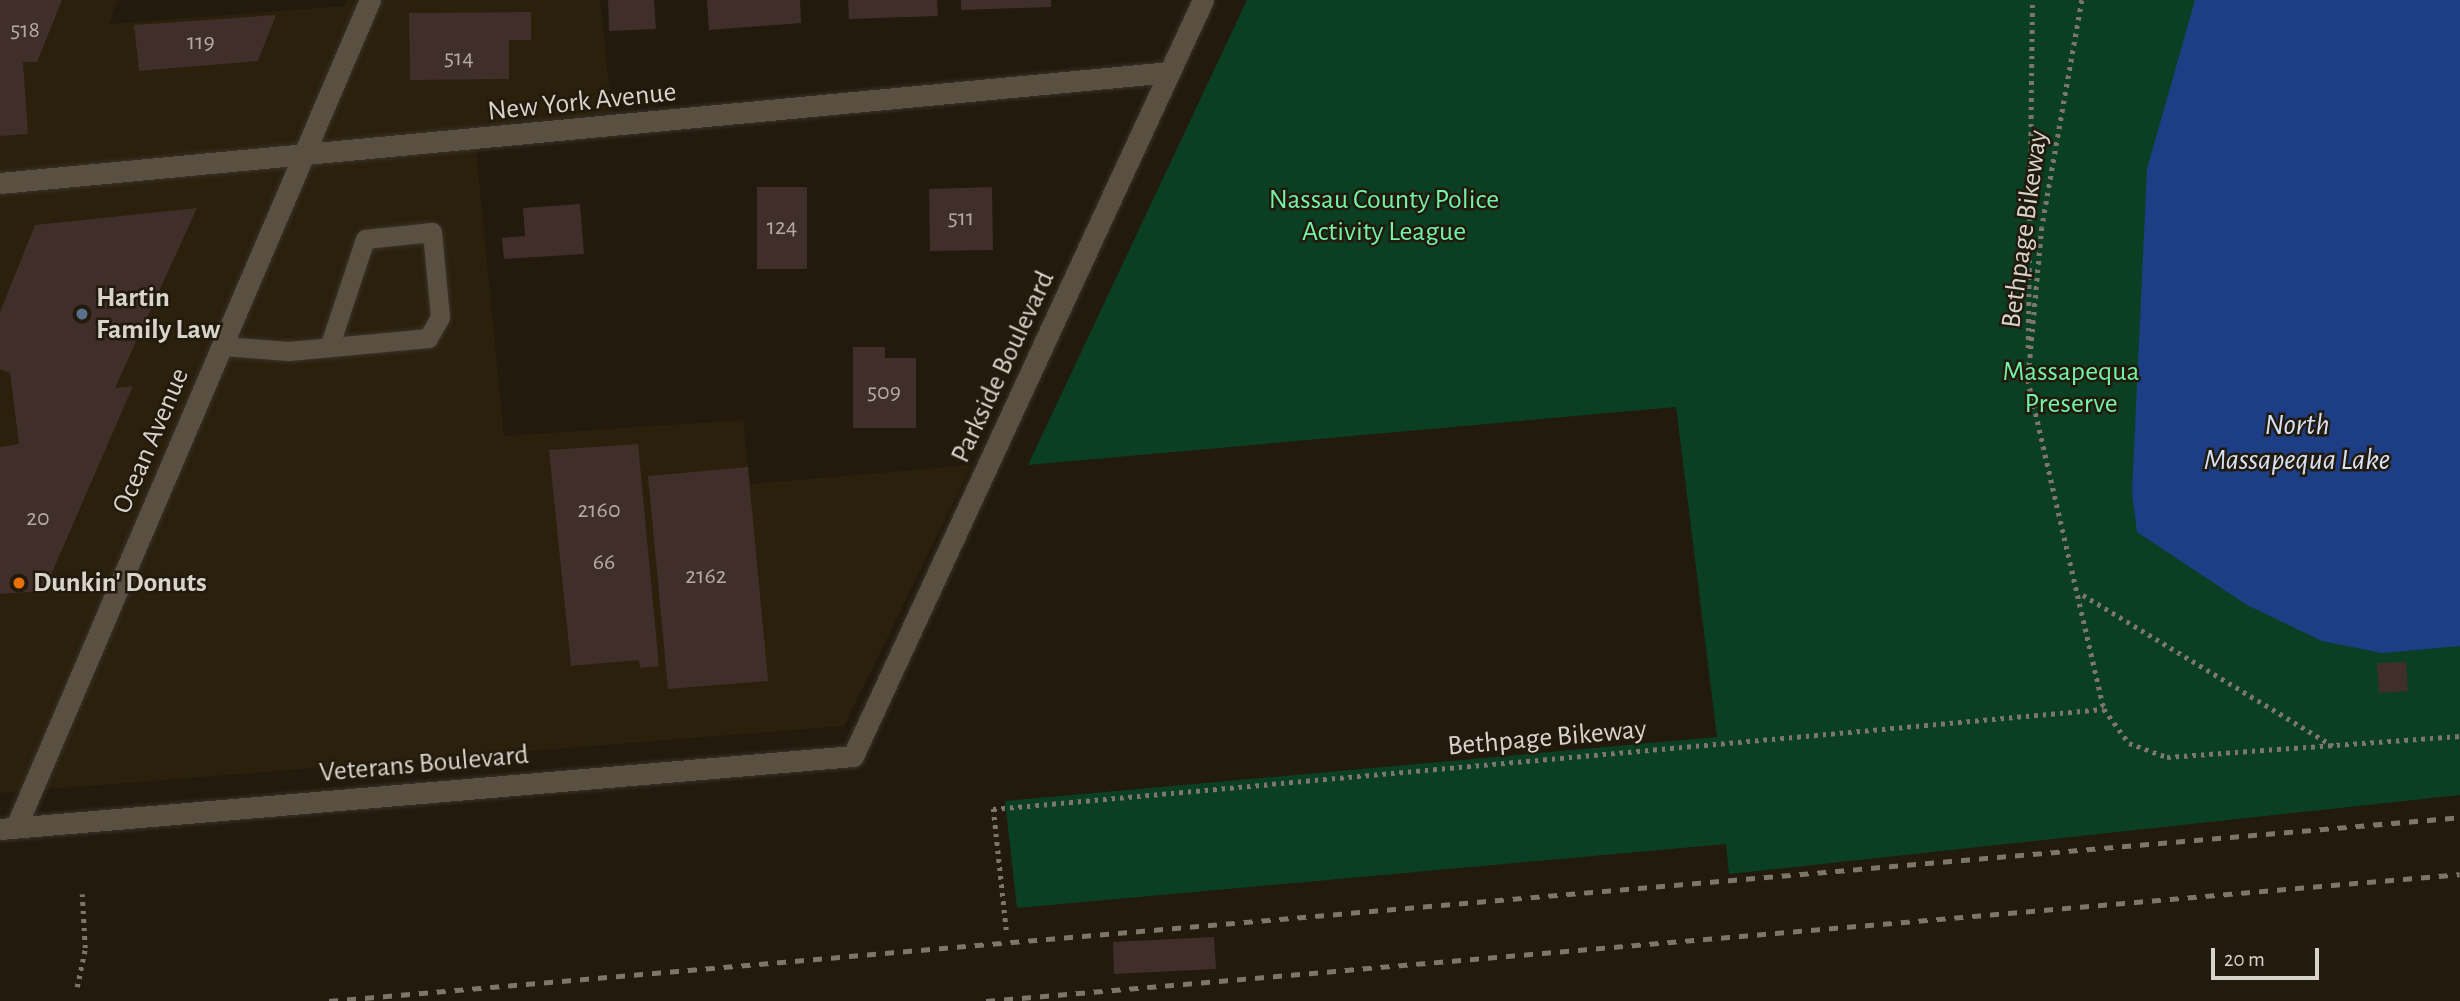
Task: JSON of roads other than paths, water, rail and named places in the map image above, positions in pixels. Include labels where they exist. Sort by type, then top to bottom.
[{"type":"street","name":"Ocean Avenue","points":[[8,828],[222,346],[370,0]]},
{"type":"street","name":"Parkside Boulevard","points":[[853,756],[1203,0]]},
{"type":"street","name":"New York Avenue","points":[[0,183],[302,159],[1170,72]]},
{"type":"street","name":"Veterans Boulevard","points":[[8,828],[853,756]]},
{"type":"lane","points":[[222,346],[329,348],[428,338],[440,317],[432,232],[365,239],[329,348]]},
{"type":"water","name":"North Massapequa Lake","points":[[2195,0],[2460,0],[2460,646],[2382,653],[2322,641],[2247,605],[2137,532],[2132,493],[2147,169]]},
{"type":"railway","points":[[329,1001],[2460,817]]},
{"type":"railway","points":[[986,1001],[2460,874]]},
{"type":"place","name":"Hartin Family Law","points":[[82,314]]},
{"type":"place","name":"Dunkin' Donuts","points":[[19,583]]},
{"type":"park label","name":"Nassau County Police Activity League","points":[[1384,216]]},
{"type":"park label","name":"Massapequa Preserve","points":[[2071,388]]}]
